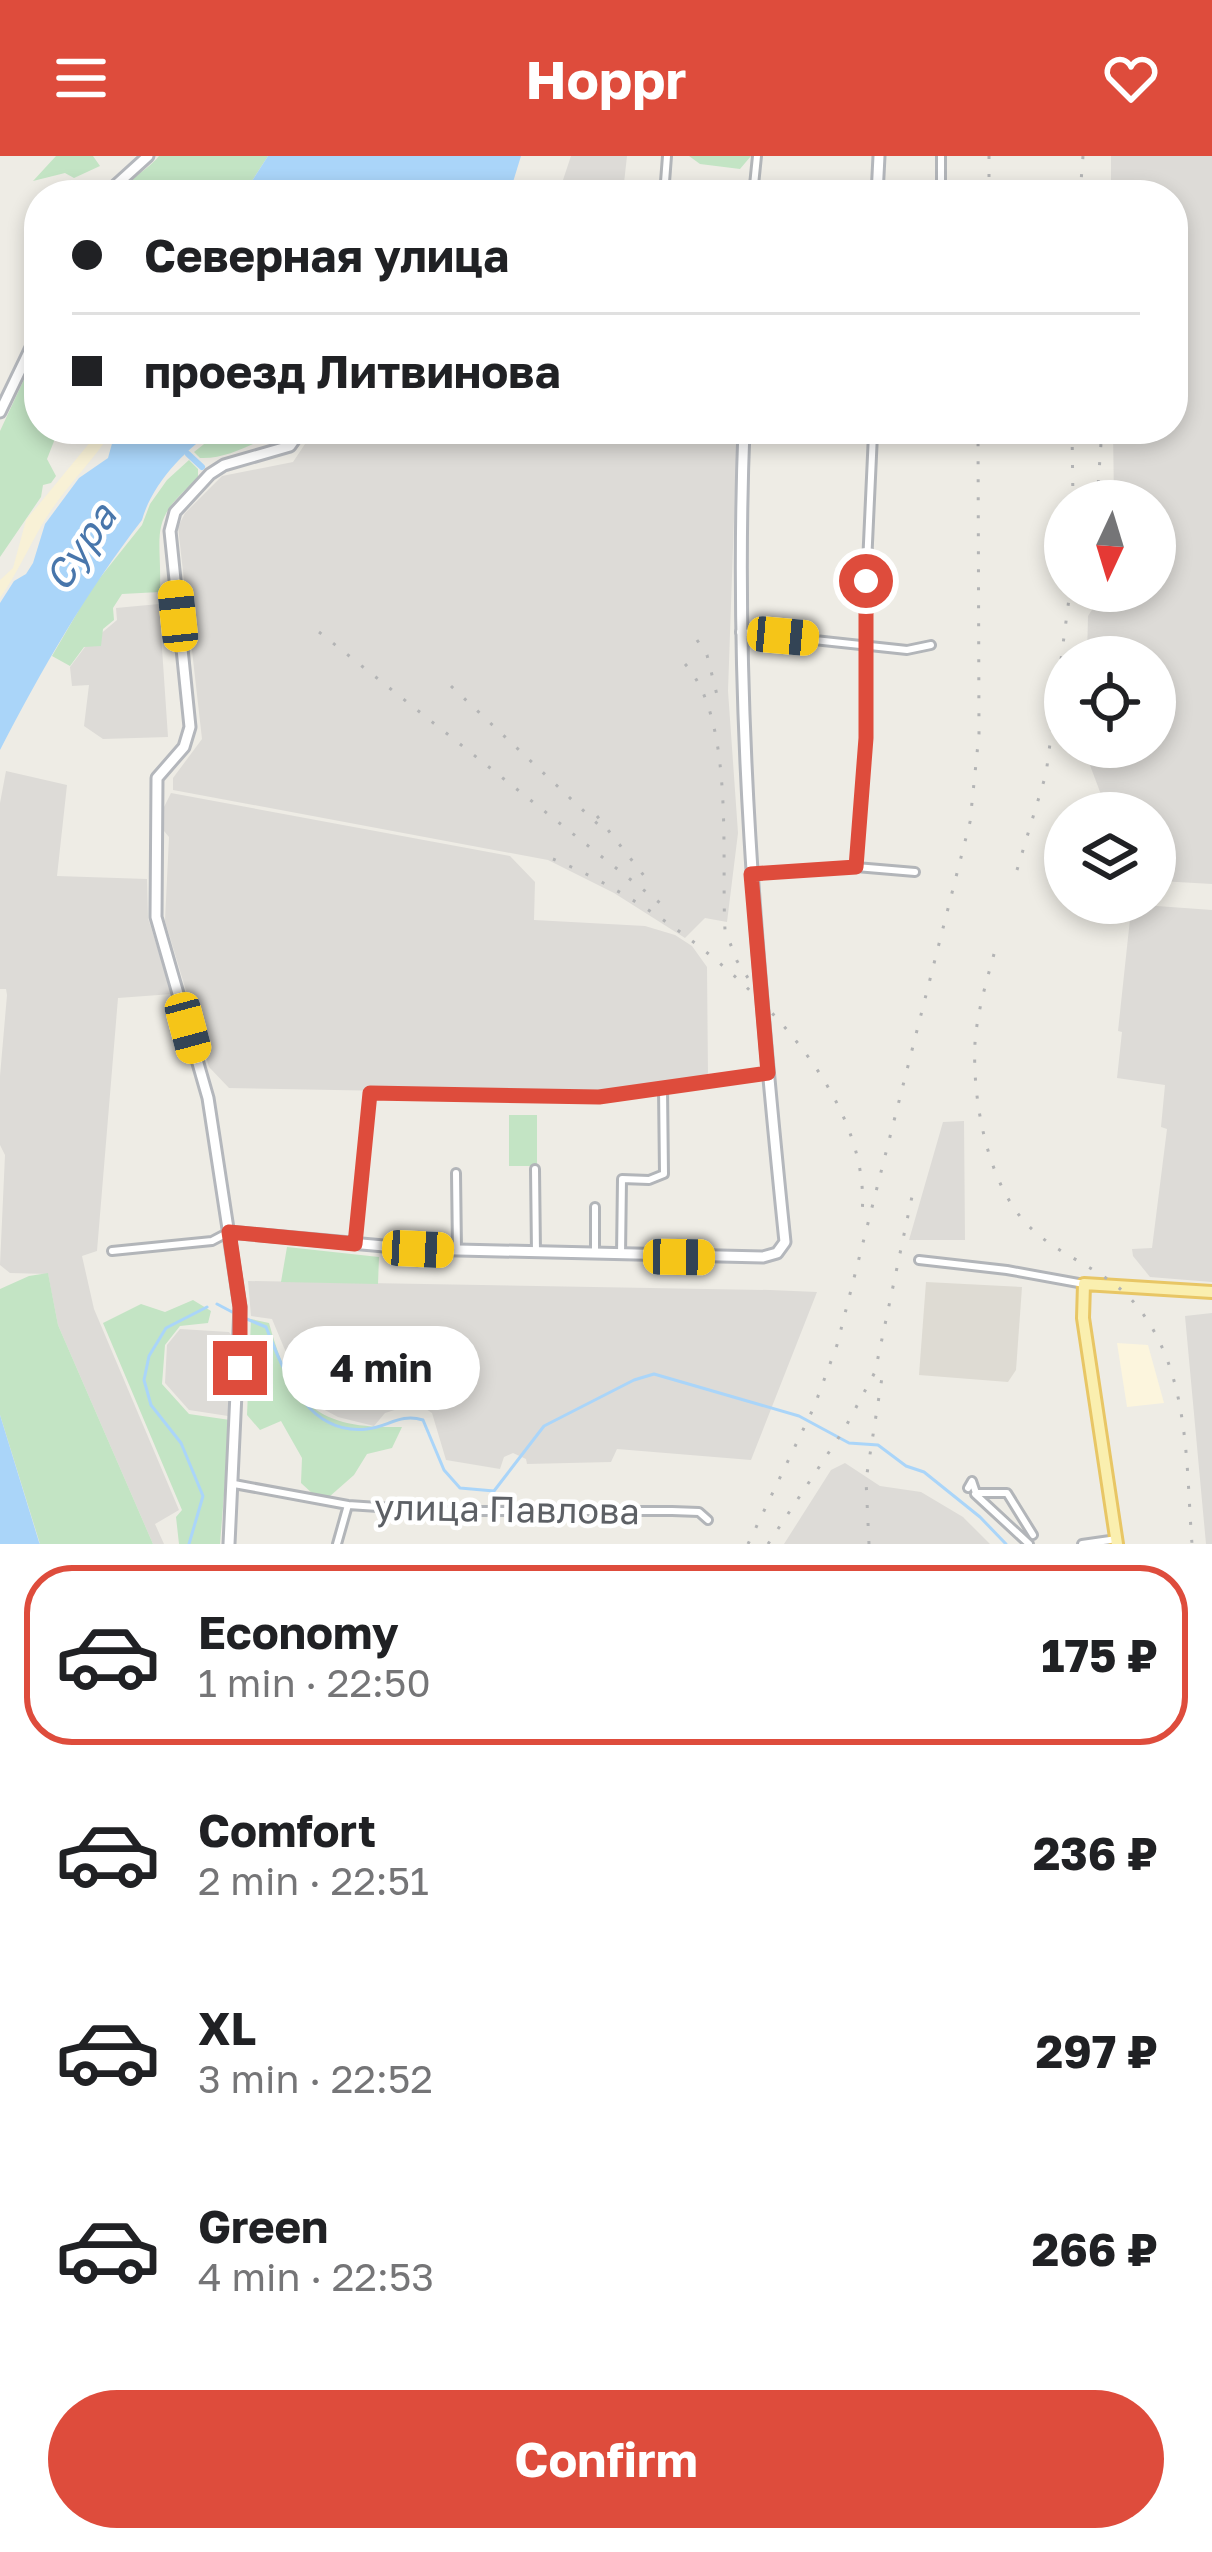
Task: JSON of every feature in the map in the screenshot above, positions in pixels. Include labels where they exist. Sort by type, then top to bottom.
[{"type":"main road","points":[[122,180],[148,156]]},
{"type":"main road","points":[[0,412],[24,362]]},
{"type":"main road","points":[[284,448],[287,444]]},
{"type":"main road","points":[[229,1544],[242,1328],[208,1098],[156,916],[157,778],[184,747],[190,728],[170,531],[175,512],[210,474],[224,465],[293,444]]},
{"type":"main road","points":[[229,1232],[457,1251],[595,1255],[763,1257],[777,1253],[785,1242],[742,735],[744,444]]},
{"type":"main road","points":[[1117,1542],[1083,1318],[1084,1284],[1212,1292]]},
{"type":"street","points":[[856,867],[866,738],[865,608],[873,444]]},
{"type":"street","points":[[740,632],[908,650],[931,645]]},
{"type":"street","points":[[751,874],[856,867],[915,872]]},
{"type":"street","points":[[355,1244],[370,1093],[599,1097],[768,1073]]},
{"type":"street","points":[[621,1255],[622,1178],[649,1180],[664,1174],[663,1088]]},
{"type":"street","points":[[535,1169],[536,1253]]},
{"type":"street","points":[[456,1174],[457,1251]]},
{"type":"street","points":[[595,1207],[595,1255]]},
{"type":"street","points":[[112,1251],[212,1240],[229,1232]]},
{"type":"street","points":[[919,1260],[1084,1284]]},
{"type":"street","points":[[1029,1544],[968,1488],[972,1481],[976,1493],[1007,1493],[1033,1535]]},
{"type":"street","name":"улица Павлова","points":[[233,1484],[347,1505],[451,1512],[699,1512],[708,1520]]},
{"type":"street","points":[[337,1544],[347,1505]]},
{"type":"street","points":[[1082,1544],[1117,1542]]},
{"type":"shaded area","points":[[571,156],[627,156],[624,180],[563,180]]},
{"type":"shaded area","points":[[1111,156],[1212,156],[1212,884],[1176,882],[1176,792],[1100,792],[1091,768],[1176,768],[1176,636],[1088,636],[1091,612],[1176,612],[1176,480],[1114,480],[1113,444],[1188,444],[1188,180],[1111,180]]},
{"type":"shaded area","points":[[305,444],[737,444],[728,691],[738,833],[727,922],[705,918],[685,938],[614,893],[548,860],[173,790],[173,778],[202,739],[178,527],[185,513],[222,476],[293,462]]},
{"type":"shaded area","points":[[159,604],[168,737],[103,739],[84,726],[89,685],[72,686],[70,667],[117,620],[116,608]]},
{"type":"shaded area","points":[[6,771],[67,785],[57,876],[147,879],[148,918],[172,994],[118,998],[97,1251],[82,1256],[94,1309],[179,1510],[155,1524],[164,1544],[153,1544],[58,1325],[48,1274],[10,1273],[0,1265],[5,1155],[0,1145],[0,1076],[7,995],[6,989],[0,989],[0,803]]},
{"type":"shaded area","points":[[171,793],[510,856],[535,882],[534,920],[645,926],[675,935],[692,946],[707,967],[708,1076],[596,1095],[229,1088],[209,1067],[165,921],[169,837],[164,831],[164,807]]},
{"type":"shaded area","points":[[1176,907],[1212,910],[1212,1282],[1150,1277],[1133,1256],[1132,1249],[1152,1248],[1167,1129],[1161,1127],[1165,1085],[1117,1078],[1122,1032],[1118,1031],[1129,924],[1176,924]]},
{"type":"shaded area","points":[[964,1121],[965,1240],[909,1240],[943,1122]]},
{"type":"shaded area","points":[[248,1281],[817,1292],[751,1460],[617,1449],[611,1462],[527,1464],[513,1453],[504,1457],[500,1469],[446,1460],[432,1413],[417,1403],[385,1413],[374,1426],[319,1407],[300,1386],[272,1319],[251,1316]]},
{"type":"shaded area","points":[[926,1282],[1022,1287],[1016,1370],[1008,1382],[919,1375]]},
{"type":"shaded area","points":[[1212,1313],[1212,1544],[1206,1544],[1185,1316]]},
{"type":"shaded area","points":[[180,1329],[232,1336],[228,1416],[189,1410],[165,1383],[167,1345]]},
{"type":"shaded area","points":[[1117,1343],[1148,1345],[1164,1403],[1127,1407]]},
{"type":"shaded area","points":[[845,1463],[880,1486],[921,1492],[963,1517],[990,1544],[784,1544],[831,1470]]},
{"type":"green space","points":[[56,156],[93,156],[100,166],[74,178],[65,173],[34,180]]},
{"type":"green space","points":[[159,156],[268,156],[253,180],[132,180]]},
{"type":"green space","points":[[689,156],[751,156],[740,169],[700,164]]},
{"type":"green space","points":[[24,379],[24,444],[53,444],[47,459],[56,476],[43,485],[41,497],[0,557],[0,431]]},
{"type":"green space","points":[[204,444],[254,444],[211,458],[200,458],[194,452]]},
{"type":"green space","points":[[189,460],[198,469],[198,479],[164,517],[159,541],[160,592],[122,594],[113,608],[114,620],[103,629],[101,646],[84,647],[70,666],[52,656],[91,589],[142,525],[150,504]]},
{"type":"green space","points":[[509,1115],[537,1115],[537,1166],[509,1166]]},
{"type":"green space","points":[[287,1247],[379,1257],[378,1284],[281,1282]]},
{"type":"green space","points":[[48,1273],[58,1325],[153,1544],[40,1544],[0,1415],[0,1289]]},
{"type":"green space","points":[[193,1300],[211,1311],[208,1323],[180,1326],[165,1345],[162,1384],[189,1414],[230,1420],[220,1544],[179,1544],[176,1517],[182,1510],[103,1323],[141,1304],[165,1312]]},
{"type":"green space","points":[[251,1319],[269,1323],[287,1374],[312,1406],[348,1423],[402,1427],[392,1448],[367,1454],[354,1475],[329,1497],[313,1494],[301,1483],[302,1458],[281,1421],[260,1430],[247,1415]]},
{"type":"sand","points":[[89,444],[103,444],[51,511],[0,598],[0,580],[13,568],[26,520]]},
{"type":"water","points":[[268,156],[521,156],[514,180],[253,180]]},
{"type":"water","name":"Сура","points":[[112,444],[197,444],[162,480],[142,520],[66,632],[0,750],[0,603],[33,563],[45,524],[79,478],[108,458]]},
{"type":"water","points":[[0,1415],[39,1542],[40,1544],[0,1544]]},
{"type":"waterway","points":[[188,454],[202,467]]},
{"type":"waterway","points":[[217,1304],[234,1313]]},
{"type":"waterway","points":[[189,1544],[203,1496],[181,1443],[151,1405],[144,1380],[149,1356],[166,1328],[207,1307]]},
{"type":"waterway","points":[[242,1317],[266,1327],[300,1397],[328,1422],[367,1429],[401,1419],[423,1420],[444,1470],[460,1488],[494,1491],[544,1426],[654,1374],[799,1416],[849,1443],[878,1445],[906,1466],[924,1472],[1006,1544]]},
{"type":"railway","points":[[989,156],[989,180]]},
{"type":"railway","points":[[1081,180],[1083,156]]},
{"type":"railway","points":[[748,1544],[814,1407],[837,1345],[970,822],[979,734],[978,444]]},
{"type":"railway","points":[[1072,444],[1073,480]]},
{"type":"railway","points":[[1098,480],[1101,444]]},
{"type":"railway","points":[[1017,870],[1046,774],[1067,612]]},
{"type":"railway","points":[[319,632],[660,903]]},
{"type":"railway","points":[[697,640],[707,655],[717,695]]},
{"type":"railway","points":[[685,664],[712,718],[722,790],[725,930],[748,978]]},
{"type":"railway","points":[[451,686],[604,830]]},
{"type":"railway","points":[[597,816],[645,877]]},
{"type":"railway","points":[[553,859],[602,882],[709,954],[759,999],[803,1049],[837,1103],[858,1158],[862,1214]]},
{"type":"railway","points":[[994,954],[975,1043],[976,1091],[994,1169],[1018,1214],[1034,1231],[1118,1287],[1158,1339],[1170,1367],[1183,1424],[1192,1544]]},
{"type":"railway","points":[[768,1544],[845,1428],[875,1372],[914,1187]]},
{"type":"railway","points":[[869,1544],[866,1480],[883,1371]]},
{"type":"route","points":[[240,1368],[242,1328],[229,1232],[355,1244],[370,1093],[599,1097],[768,1073],[751,874],[856,867],[866,738],[866,581]]}]
